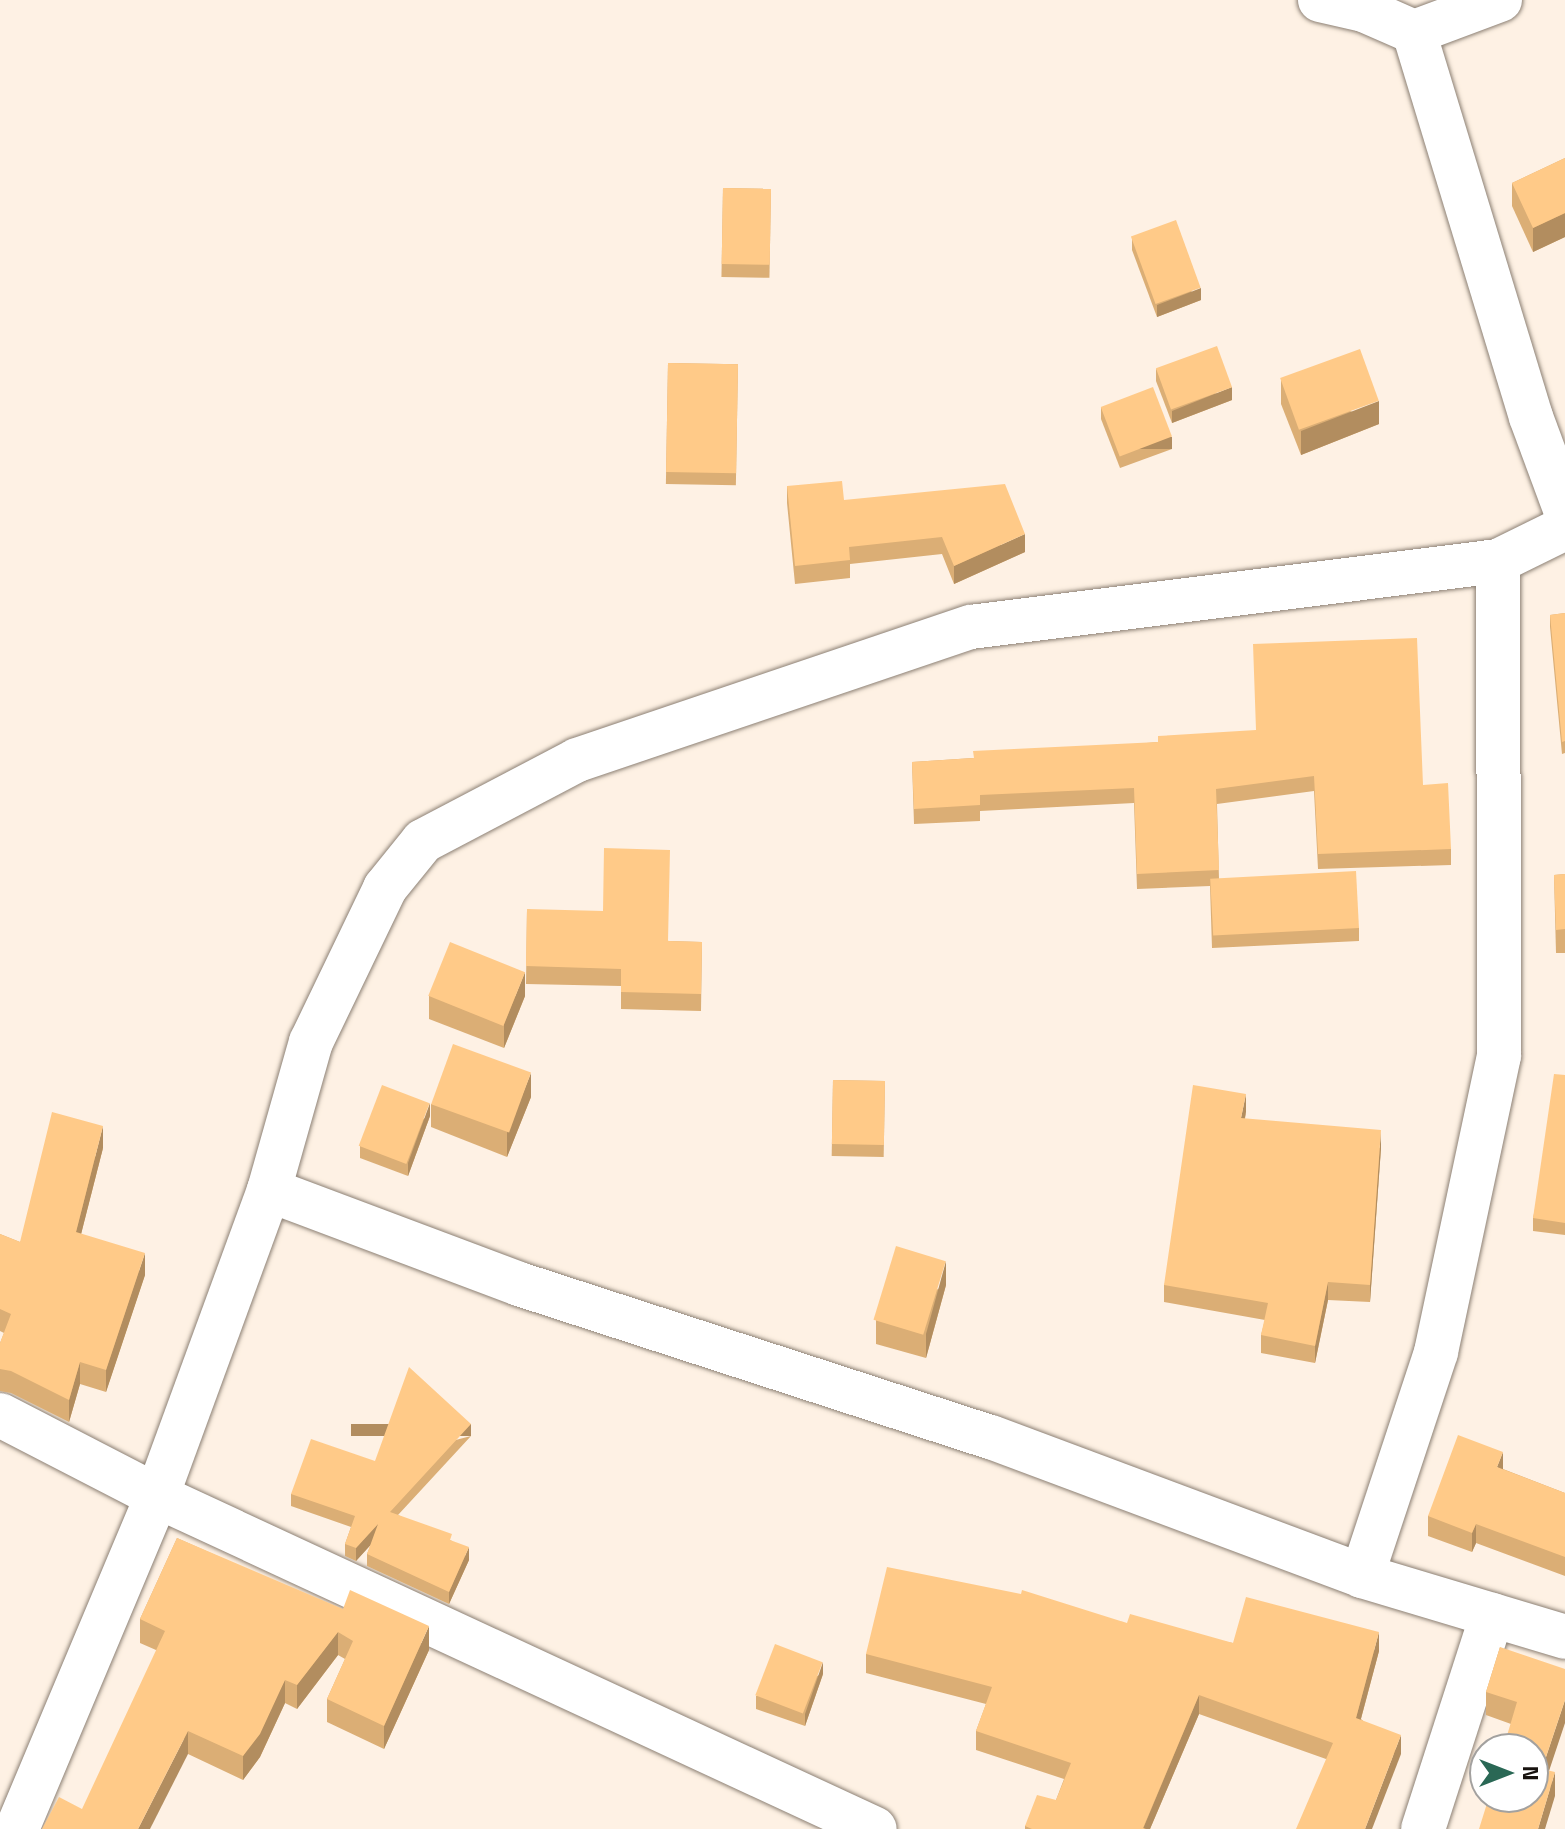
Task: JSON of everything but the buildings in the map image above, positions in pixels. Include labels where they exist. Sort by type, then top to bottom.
[{"type":"street","points":[[1320,0],[1364,10],[1414,32],[1500,0]]},
{"type":"street","points":[[1414,32],[1531,417],[1565,509]]},
{"type":"street","points":[[17,1829],[157,1496],[269,1190],[311,1042],[385,888],[423,841],[577,760],[971,627],[1498,561],[1565,528]]},
{"type":"street","points":[[1362,1576],[1436,1352],[1499,1056],[1498,561]]},
{"type":"street","points":[[269,1190],[519,1284],[991,1437],[1362,1576],[1565,1637]]},
{"type":"street","points":[[0,1415],[157,1496],[875,1829]]},
{"type":"street","points":[[1423,1829],[1492,1615]]}]
